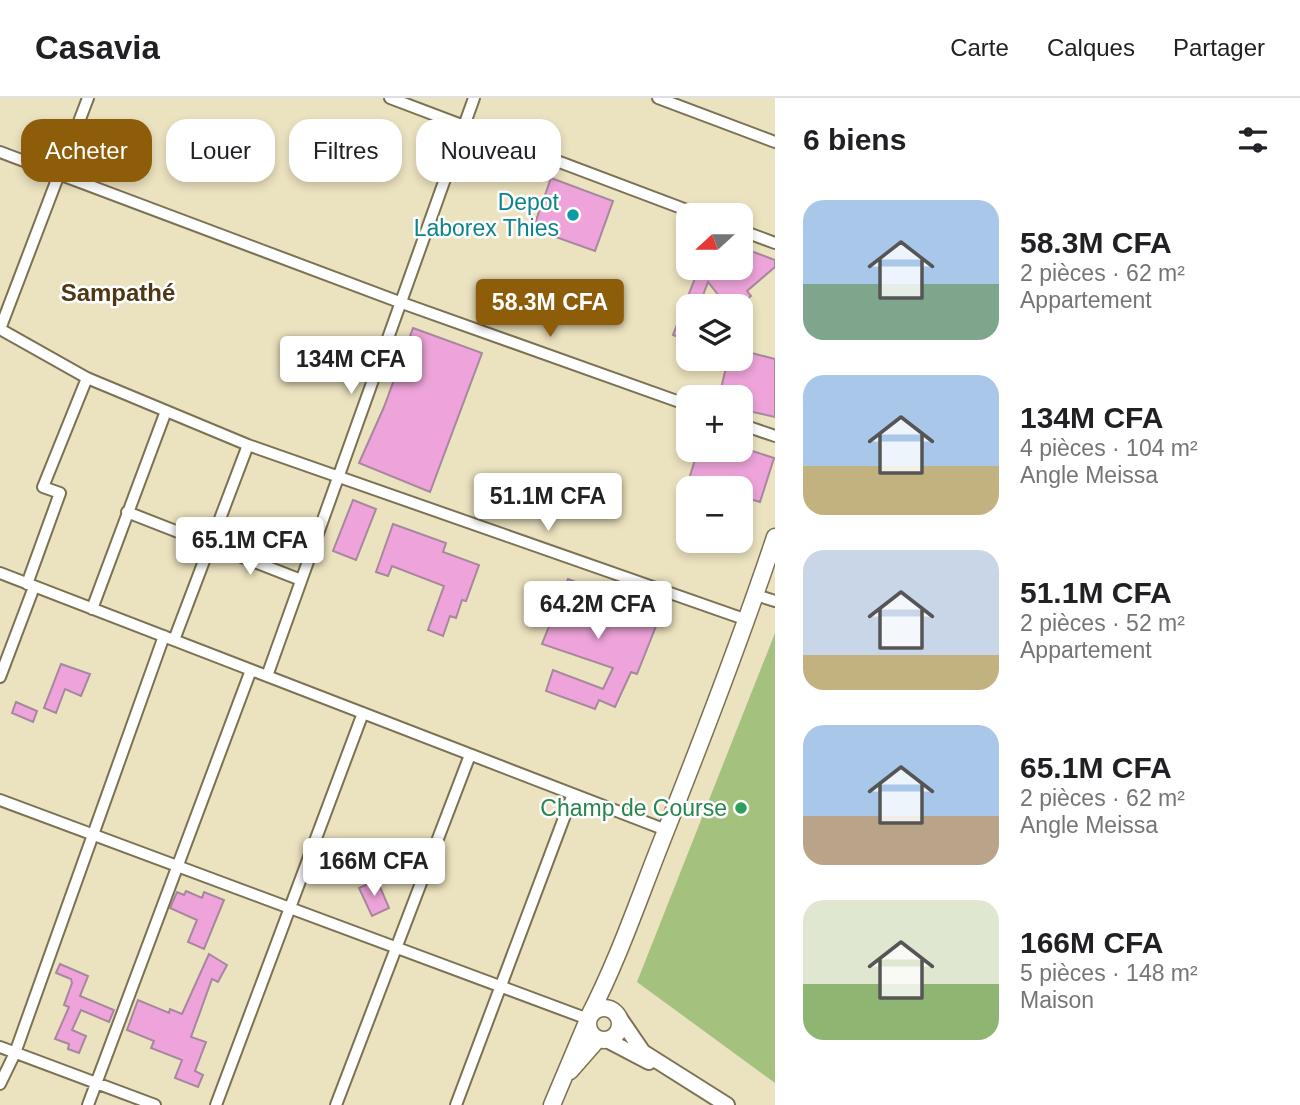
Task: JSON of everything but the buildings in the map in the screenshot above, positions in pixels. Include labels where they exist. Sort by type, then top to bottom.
[{"type":"main road","points":[[552,1105],[614,962],[666,830],[747,620],[775,537]]},
{"type":"main road","points":[[561,1080],[602,1040],[620,1029],[614,962]]},
{"type":"main road","points":[[588,1019],[599,1008],[617,1015],[637,1046],[660,1066]]},
{"type":"main road","points":[[588,1019],[590,1032],[602,1040],[660,1066],[727,1105]]},
{"type":"street","points":[[80,119],[88,98]]},
{"type":"street","points":[[390,98],[446,119]]},
{"type":"street","points":[[467,119],[474,98]]},
{"type":"street","points":[[658,98],[775,142]]},
{"type":"street","points":[[0,152],[21,160]]},
{"type":"street","points":[[561,162],[676,206]]},
{"type":"street","points":[[56,182],[0,329],[87,378],[248,445],[747,620]]},
{"type":"street","points":[[80,182],[402,303],[676,401]]},
{"type":"street","points":[[267,676],[445,182]]},
{"type":"street","points":[[753,235],[775,243]]},
{"type":"street","points":[[0,677],[60,494],[43,487],[87,378]]},
{"type":"street","points":[[92,609],[166,411]]},
{"type":"street","points":[[753,428],[775,436]]},
{"type":"street","points":[[0,1084],[15,1053],[93,835],[169,638],[210,545],[248,445]]},
{"type":"street","points":[[127,512],[301,580]]},
{"type":"street","points":[[0,573],[666,830]]},
{"type":"street","points":[[756,595],[775,601]]},
{"type":"street","points":[[88,1105],[251,670]]},
{"type":"street","points":[[216,1105],[363,713]]},
{"type":"street","points":[[336,1105],[470,755]]},
{"type":"street","points":[[456,1105],[573,794]]},
{"type":"street","points":[[0,800],[588,1019]]},
{"type":"street","points":[[0,1047],[155,1105]]},
{"type":"green space","name":"Champ de Course","points":[[775,633],[775,1083],[637,982]]},
{"type":"place","name":"Depot Laborex Thies","points":[[573,215]]},
{"type":"place","name":"Champ de Course","points":[[741,808]]},
{"type":"district","name":"Sampathé","points":[[118,292]]}]
